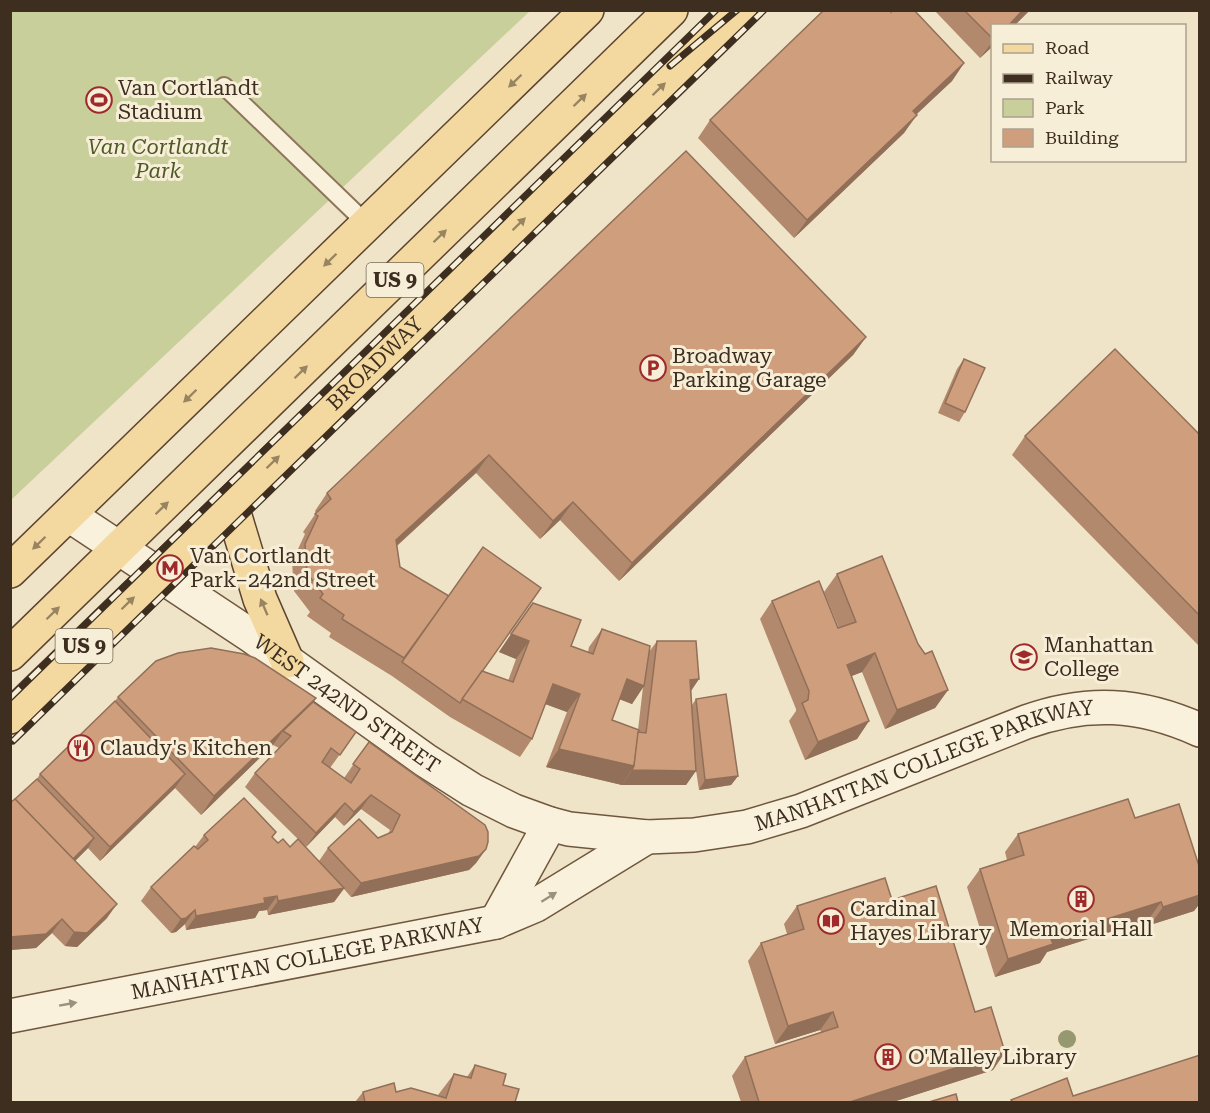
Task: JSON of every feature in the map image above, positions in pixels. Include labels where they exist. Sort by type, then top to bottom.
[{"type":"main road","name":"US 9","points":[[10,571],[587,10]]},
{"type":"main road","name":"US 9","points":[[10,654],[671,10]]},
{"type":"main road","name":"BROADWAY","points":[[10,717],[740,10]]},
{"type":"main road","points":[[231,503],[260,599],[287,661]]},
{"type":"street","name":"WEST 242ND STREET","points":[[69,515],[287,661],[425,760],[472,790],[514,811],[550,824],[591,832],[647,837]]},
{"type":"street","name":"MANHATTAN COLLEGE PARKWAY","points":[[647,837],[721,831],[773,821],[1026,722],[1063,710],[1095,706],[1131,708],[1179,721],[1200,730]]},
{"type":"street","name":"MANHATTAN COLLEGE PARKWAY","points":[[10,1016],[496,922],[550,824]]},
{"type":"street","points":[[496,922],[536,905],[647,837]]},
{"type":"lane","points":[[224,86],[367,224]]},
{"type":"green space","name":"Van Cortlandt Park","points":[[11,11],[530,11],[11,500]]},
{"type":"building","points":[[824,10],[890,10],[891,12],[892,10],[914,10],[964,63],[913,111],[917,115],[807,220],[710,120]]},
{"type":"building","points":[[964,10],[1023,10],[1010,24],[991,24],[991,37]]},
{"type":"building","name":"Broadway Parking Garage","points":[[686,151],[866,337],[632,563],[573,502],[553,521],[489,455],[396,540],[400,567],[449,596],[404,658],[342,619],[344,615],[320,598],[323,594],[307,573],[305,544],[318,516],[315,514],[331,499],[327,493]]},
{"type":"building","points":[[1115,349],[1200,435],[1200,616],[1025,436]]},
{"type":"building","points":[[964,359],[985,368],[965,412],[945,403]]},
{"type":"building","points":[[483,547],[541,588],[460,703],[402,662]]},
{"type":"building","points":[[882,556],[918,644],[925,654],[932,651],[948,690],[897,710],[875,653],[847,665],[869,721],[818,742],[802,703],[808,700],[809,691],[772,601],[819,581],[838,628],[856,622],[837,574]]},
{"type":"building","points":[[533,603],[581,620],[571,646],[593,654],[602,629],[650,646],[644,686],[627,679],[612,720],[639,730],[634,766],[559,749],[580,694],[553,684],[532,739],[462,699],[482,671],[513,682],[529,641],[511,634]]},
{"type":"building","points":[[657,641],[696,641],[699,679],[690,680],[696,771],[632,770],[638,732],[646,733]]},
{"type":"building","points":[[211,648],[255,658],[316,698],[214,796],[118,697],[156,661],[178,653]]},
{"type":"building","points":[[726,694],[738,776],[705,780],[696,699]]},
{"type":"building","points":[[115,701],[185,774],[110,847],[40,774]]},
{"type":"building","points":[[313,702],[356,732],[340,755],[331,748],[322,762],[351,783],[360,769],[353,764],[369,742],[485,825],[488,832],[486,849],[479,856],[361,883],[328,848],[359,819],[378,838],[392,832],[400,815],[371,795],[354,812],[345,803],[316,833],[255,773],[291,736],[283,731]]},
{"type":"building","points":[[37,779],[94,838],[73,859],[15,799]]},
{"type":"building","points":[[244,798],[276,832],[272,837],[278,843],[283,839],[290,847],[298,839],[344,888],[278,901],[277,896],[264,898],[265,903],[196,916],[195,910],[186,918],[181,919],[151,887],[194,846],[198,849],[208,840],[204,835]]},
{"type":"building","points":[[15,799],[117,904],[87,933],[74,932],[62,919],[46,934],[10,937],[10,803]]},
{"type":"building","name":"Memorial Hall","points":[[1128,799],[1135,818],[1179,804],[1200,869],[1200,895],[1163,907],[1161,902],[1050,937],[1053,944],[1008,959],[980,869],[1024,855],[1018,834]]},
{"type":"building","points":[[885,878],[892,900],[936,886],[975,1012],[991,1007],[1005,1052],[850,1102],[759,1102],[745,1057],[838,1027],[833,1012],[788,1026],[761,943],[804,929],[797,906]]},
{"type":"building","points":[[1200,1055],[1200,1102],[1012,1102],[1011,1100],[1067,1078],[1073,1096]]},
{"type":"building","points":[[475,1065],[506,1074],[503,1085],[519,1089],[515,1102],[365,1102],[363,1092],[394,1083],[396,1092],[411,1088],[446,1098],[454,1074],[471,1078]]},
{"type":"building","points":[[956,1094],[958,1102],[929,1102]]},
{"type":"railway","points":[[10,698],[716,10]]},
{"type":"railway","points":[[670,66],[737,10]]},
{"type":"railway","points":[[13,741],[764,10]]},
{"type":"place","name":"Van Cortlandt Stadium","points":[[99,100]]},
{"type":"place","name":"Broadway Parking Garage","points":[[653,368]]},
{"type":"place","name":"Van Cortlandt Park–242nd Street","points":[[170,568]]},
{"type":"place","name":"Manhattan College","points":[[1024,657]]},
{"type":"place","name":"Claudy's Kitchen","points":[[81,748]]},
{"type":"place","name":"Memorial Hall","points":[[1081,899]]},
{"type":"place","name":"Cardinal Hayes Library","points":[[831,921]]},
{"type":"place","name":"O'Malley Library","points":[[888,1057]]}]
